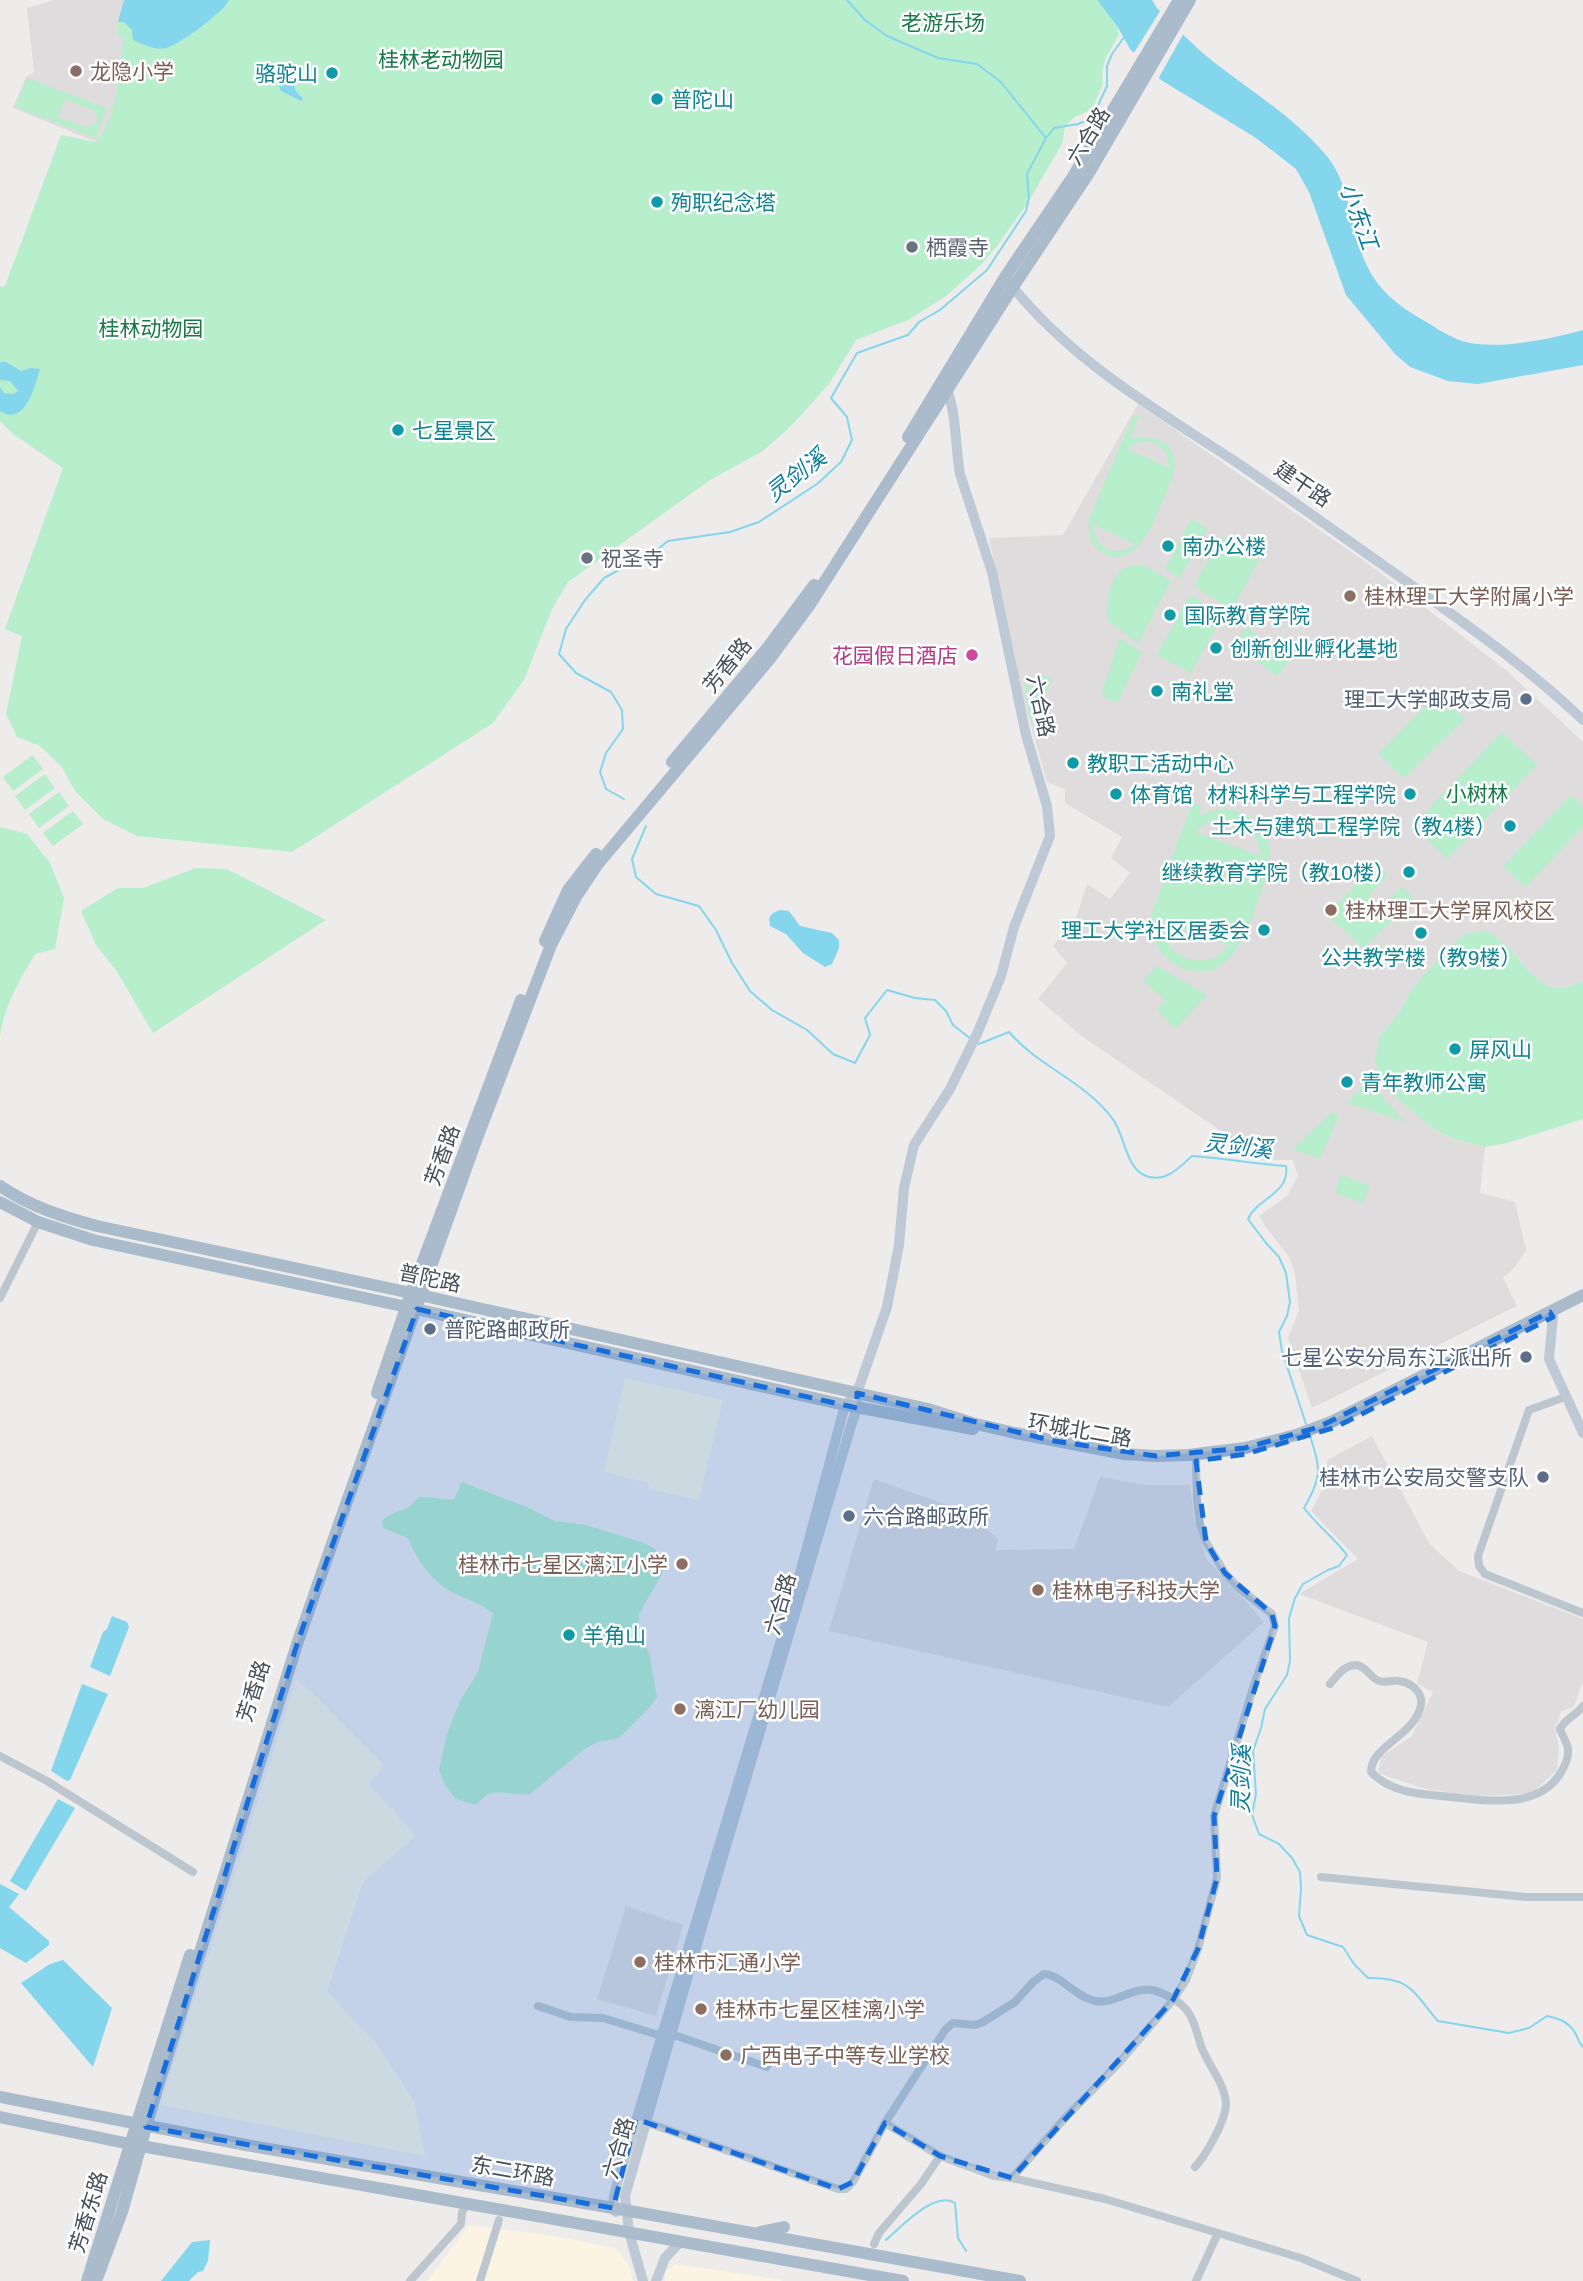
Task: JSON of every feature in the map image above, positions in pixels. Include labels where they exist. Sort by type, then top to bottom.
[{"type":"main road","points":[[1175,16],[1179,0]]},
{"type":"main road","points":[[1175,16],[1190,0]]},
{"type":"main road","name":"六合路","points":[[1009,282],[1175,16]]},
{"type":"main road","name":"芳香路","points":[[134,2150],[284,1659],[416,1294],[551,944],[576,897],[598,864],[769,660],[809,606],[1009,282]]},
{"type":"main road","name":"建干路","points":[[1009,282],[1043,321],[1100,370],[1310,512],[1473,629],[1526,669],[1583,720]]},
{"type":"main road","name":"六合路","points":[[857,1394],[887,1307],[899,1245],[904,1188],[914,1146],[950,1088],[977,1034],[1001,976],[1014,927],[1050,836],[1050,821],[1026,734],[992,572],[960,474],[958,448],[945,386]]},
{"type":"main road","name":"普陀路","points":[[0,1186],[37,1207],[97,1226],[416,1294],[857,1394]]},
{"type":"main road","name":"普陀路","points":[[0,1202],[38,1222],[93,1240],[412,1308],[851,1407]]},
{"type":"main road","points":[[1297,1438],[1360,1415],[1583,1295]]},
{"type":"main road","points":[[1552,1314],[1583,1302]]},
{"type":"main road","points":[[1552,1314],[1549,1359],[1583,1433]]},
{"type":"main road","points":[[851,1407],[857,1394]]},
{"type":"main road","name":"环城北二路","points":[[857,1394],[943,1412],[972,1423],[1015,1433],[1125,1454],[1156,1456],[1219,1452],[1297,1438]]},
{"type":"main road","name":"六合路","points":[[643,2281],[620,2209],[620,2174],[666,2036],[814,1525],[851,1407]]},
{"type":"main road","name":"环城北二路","points":[[851,1407],[1088,1454],[1156,1461],[1196,1461],[1246,1454],[1297,1438]]},
{"type":"main road","name":"六合路","points":[[620,2209],[666,2036]]},
{"type":"main road","name":"东二环路","points":[[0,2097],[141,2126],[1020,2281]]},
{"type":"main road","name":"东二环路","points":[[0,2117],[134,2150],[468,2202],[903,2281]]},
{"type":"main road","name":"芳香东路","points":[[87,2281],[134,2150]]},
{"type":"main road","name":"芳香东路","points":[[96,2281],[122,2212],[134,2150]]},
{"type":"main road","points":[[752,2233],[784,2227]]},
{"type":"main road","points":[[656,2281],[665,2258],[680,2242]]},
{"type":"main road","points":[[786,2260],[817,2276]]},
{"type":"street","points":[[0,1298],[38,1222]]},
{"type":"street","points":[[1565,1397],[1529,1410],[1478,1556],[1479,1566],[1485,1574],[1583,1613]]},
{"type":"street","points":[[1012,2178],[1118,2064],[1173,2000],[1186,1980],[1194,1959],[1217,1878],[1214,1816],[1275,1626],[1272,1614],[1240,1589],[1225,1573],[1206,1542],[1197,1500],[1196,1461]]},
{"type":"street","points":[[1330,1684],[1340,1672],[1357,1665],[1378,1681],[1403,1681],[1414,1688],[1420,1693],[1422,1702],[1417,1718],[1412,1727],[1374,1759],[1371,1772],[1378,1779],[1404,1791],[1480,1801],[1521,1799],[1541,1793],[1549,1787],[1567,1762],[1567,1745],[1560,1729],[1562,1723],[1578,1714],[1583,1706]]},
{"type":"street","points":[[0,1756],[47,1780],[193,1872]]},
{"type":"street","points":[[1321,1877],[1526,1897],[1583,1897]]},
{"type":"street","points":[[645,2122],[838,2189],[846,2189],[853,2182],[885,2123],[945,2029],[953,2023],[975,2025],[984,2022],[1015,2002],[1044,1974],[1056,1977],[1080,1996],[1098,2001],[1108,2001],[1135,1991],[1150,1990],[1185,2008],[1222,2089],[1226,2105],[1220,2124],[1195,2167]]},
{"type":"street","points":[[538,2006],[570,2017],[611,2020],[666,2036],[677,2036],[767,2067]]},
{"type":"street","points":[[885,2123],[940,2156],[994,2176],[1105,2199],[1301,2258],[1357,2281]]},
{"type":"street","points":[[874,2244],[878,2233],[921,2184],[940,2156]]},
{"type":"street","points":[[410,2281],[461,2224],[461,2212],[468,2202]]},
{"type":"street","points":[[480,2281],[499,2220]]},
{"type":"street","points":[[1196,2281],[1218,2233]]},
{"type":"highlighted area","points":[[417,1309],[857,1408],[857,1393],[1054,1441],[1156,1456],[1245,1448],[1319,1427],[1550,1312],[1553,1317],[1336,1427],[1246,1454],[1196,1461],[1206,1542],[1225,1573],[1272,1614],[1275,1626],[1214,1816],[1217,1878],[1198,1949],[1173,2000],[1012,2178],[940,2156],[885,2123],[853,2182],[838,2189],[636,2119],[613,2208],[146,2127],[298,1641]]},
{"type":"shaded area","name":"龙隐小学","points":[[54,0],[124,0],[118,22],[117,35],[124,37],[114,111],[96,142],[13,108],[26,77],[34,72],[27,8]]},
{"type":"shaded area","name":"桂林理工大学屏风校区","points":[[1138,404],[1370,565],[1506,670],[1583,742],[1583,981],[1566,988],[1549,987],[1528,971],[1509,948],[1412,989],[1399,1013],[1380,1036],[1387,1089],[1433,1129],[1457,1140],[1485,1147],[1480,1193],[1515,1202],[1526,1250],[1515,1267],[1503,1278],[1517,1306],[1312,1408],[1288,1338],[1299,1311],[1295,1273],[1289,1257],[1259,1216],[1287,1196],[1298,1176],[1293,1160],[1263,1160],[1250,1154],[1224,1133],[1083,1037],[1038,999],[1067,963],[1053,946],[1075,921],[1087,884],[1110,899],[1130,873],[1111,858],[1122,837],[1065,803],[1065,789],[1047,782],[1025,705],[989,538],[1063,535]]},
{"type":"shaded area","points":[[625,1378],[723,1400],[699,1500],[649,1489],[649,1483],[604,1472]]},
{"type":"shaded area","points":[[1372,1436],[1429,1543],[1459,1571],[1583,1619],[1583,1681],[1574,1706],[1561,1712],[1555,1729],[1559,1748],[1557,1770],[1531,1794],[1473,1796],[1426,1789],[1378,1773],[1382,1756],[1412,1736],[1433,1692],[1417,1684],[1428,1642],[1299,1594],[1358,1559],[1311,1511],[1327,1481],[1327,1460]]},
{"type":"shaded area","name":"桂林电子科技大学","points":[[1100,1477],[1145,1485],[1190,1485],[1194,1518],[1206,1558],[1264,1622],[1168,1707],[829,1631],[874,1479],[967,1512],[998,1539],[995,1550],[1074,1549]]},
{"type":"shaded area","points":[[296,1679],[384,1765],[369,1784],[416,1836],[363,1882],[327,1992],[377,2044],[414,2101],[425,2156],[160,2105]]},
{"type":"shaded area","name":"桂林市汇通小学","points":[[626,1906],[683,1925],[656,2016],[597,1999]]},
{"type":"shaded area","points":[[469,2225],[554,2236],[615,2248],[629,2265],[633,2281],[427,2281]]},
{"type":"shaded area","points":[[676,2264],[782,2280],[665,2281],[666,2271]]},
{"type":"green space","name":"七星景区","points":[[124,0],[1097,0],[1117,26],[1119,35],[1105,59],[1103,84],[1092,109],[1075,117],[1065,126],[1062,144],[1027,204],[981,265],[946,296],[908,320],[856,340],[829,384],[792,425],[763,451],[710,480],[568,582],[552,609],[524,680],[493,723],[292,852],[137,836],[103,819],[75,791],[62,767],[40,746],[17,737],[6,714],[22,636],[5,629],[63,468],[13,434],[0,421],[0,287],[5,286],[61,135],[96,142],[110,118],[124,38],[117,35]]},
{"type":"green space","points":[[27,78],[107,108],[96,138],[15,107]],"holes":[[[65,99],[95,111],[98,117],[96,123],[86,127],[58,117]]]},
{"type":"green space","points":[[1134,414],[1139,416],[1130,439],[1150,437],[1166,444],[1171,449],[1175,467],[1148,533],[1128,554],[1116,557],[1095,547],[1090,534],[1089,519]],"holes":[[[1148,441],[1164,450],[1169,468],[1128,449],[1138,442]],[[1094,525],[1135,544],[1121,551],[1108,549],[1098,540]]]},
{"type":"green space","points":[[1191,519],[1208,528],[1180,578],[1165,569]]},
{"type":"green space","points":[[1221,536],[1259,560],[1232,610],[1194,586]]},
{"type":"green space","points":[[1130,566],[1145,566],[1171,581],[1138,643],[1108,621],[1108,596],[1113,581]]},
{"type":"green space","points":[[1190,595],[1223,615],[1191,673],[1157,655]]},
{"type":"green space","points":[[1246,627],[1290,659],[1277,676],[1234,644]]},
{"type":"green space","points":[[1120,638],[1142,652],[1117,703],[1101,695]]},
{"type":"green space","points":[[1041,675],[1052,679],[1036,721],[1031,721],[1024,684],[1036,688]]},
{"type":"green space","points":[[1438,693],[1465,719],[1404,778],[1378,754]]},
{"type":"green space","name":"小树林","points":[[1502,732],[1537,765],[1448,859],[1412,826]]},
{"type":"green space","points":[[33,755],[43,769],[13,791],[3,777]]},
{"type":"green space","points":[[45,774],[55,788],[25,810],[15,796]]},
{"type":"green space","points":[[59,792],[69,806],[39,828],[29,814]]},
{"type":"green space","points":[[1571,795],[1583,806],[1583,827],[1525,887],[1503,866]]},
{"type":"green space","points":[[1192,803],[1201,806],[1199,816],[1213,811],[1240,812],[1260,827],[1267,838],[1269,867],[1251,921],[1231,956],[1218,967],[1202,972],[1182,968],[1172,963],[1160,951],[1154,937],[1145,933]],"holes":[[[1221,819],[1237,822],[1249,829],[1258,841],[1261,856],[1195,832],[1204,824]],[[1162,921],[1229,945],[1229,946],[1219,955],[1208,959],[1186,958],[1169,945]]]},
{"type":"green space","points":[[73,811],[83,824],[53,846],[43,833]]},
{"type":"green space","points":[[0,827],[27,834],[50,863],[64,898],[55,949],[35,954],[9,1004],[0,1037]]},
{"type":"green space","points":[[1377,863],[1388,874],[1369,896],[1381,907],[1402,887],[1413,898],[1364,949],[1327,914]]},
{"type":"green space","points":[[196,868],[227,869],[326,920],[153,1033],[116,970],[96,945],[81,911],[118,888],[143,888]]},
{"type":"green space","points":[[1488,931],[1509,948],[1528,971],[1549,987],[1566,988],[1583,981],[1583,1119],[1507,1143],[1485,1147],[1457,1140],[1433,1129],[1387,1089],[1375,1062],[1380,1036],[1399,1013],[1412,989],[1465,934]]},
{"type":"green space","points":[[1157,966],[1207,995],[1175,1029],[1157,1010],[1165,1000],[1143,980]]},
{"type":"green space","points":[[1368,1080],[1405,1122],[1347,1103]]},
{"type":"green space","points":[[1332,1112],[1339,1115],[1320,1159],[1293,1149]]},
{"type":"green space","points":[[1341,1175],[1370,1186],[1363,1203],[1335,1193]]},
{"type":"green space","points":[[462,1482],[555,1521],[586,1525],[641,1542],[654,1548],[664,1558],[662,1574],[639,1614],[638,1636],[649,1652],[657,1697],[650,1707],[619,1738],[598,1742],[586,1748],[530,1794],[494,1793],[476,1805],[456,1799],[445,1785],[439,1770],[447,1734],[460,1701],[478,1672],[493,1613],[441,1585],[422,1564],[408,1538],[383,1528],[382,1521],[406,1509],[418,1497],[454,1499]]},
{"type":"water","points":[[124,0],[229,0],[219,12],[181,41],[158,49],[133,40],[132,30],[124,22],[118,22]]},
{"type":"water","points":[[1097,0],[1152,0],[1200,50],[1287,117],[1313,141],[1339,175],[1356,236],[1369,270],[1396,302],[1450,336],[1476,344],[1523,343],[1583,330],[1583,365],[1478,384],[1448,381],[1410,367],[1395,354],[1346,295],[1309,192],[1296,169],[1256,138],[1161,80],[1130,49]]},
{"type":"water","points":[[282,62],[296,73],[295,87],[303,98],[301,101],[281,91],[274,76]]},
{"type":"water","points":[[0,362],[6,362],[21,371],[40,369],[28,402],[16,414],[0,411],[0,387],[4,393],[13,394],[18,391],[10,381],[0,380]]},
{"type":"water","points":[[780,910],[789,911],[800,926],[832,933],[839,940],[839,948],[832,964],[825,967],[803,953],[786,934],[770,926],[769,918]]},
{"type":"water","points":[[112,1616],[127,1622],[129,1627],[110,1676],[90,1667]]},
{"type":"water","points":[[82,1684],[108,1694],[70,1780],[67,1781],[51,1771]]},
{"type":"water","points":[[58,1799],[75,1808],[26,1891],[10,1881]]},
{"type":"water","points":[[0,1884],[19,1894],[9,1907],[49,1941],[49,1945],[26,1963],[0,1948]]},
{"type":"water","points":[[63,1960],[112,2008],[93,2067],[21,1983],[50,1964]]},
{"type":"water","points":[[210,2240],[208,2261],[203,2271],[189,2281],[161,2281],[192,2242]]},
{"type":"pier","points":[[1162,8],[1185,31],[1157,81],[1132,56]]},
{"type":"waterway","points":[[847,0],[865,20],[887,36],[938,58],[977,64],[1001,82],[1045,137]]},
{"type":"waterway","name":"灵剑溪","points":[[624,799],[606,789],[600,772],[606,753],[623,729],[622,710],[611,692],[576,673],[559,654],[566,629],[585,600],[604,578],[668,541],[730,532],[759,522],[817,484],[841,462],[852,440],[847,417],[831,398],[857,353],[908,335],[919,322],[940,310],[987,270],[1026,211],[1029,198],[1027,174],[1046,138],[1054,128],[1078,124],[1090,119],[1094,114],[1107,86],[1107,66],[1125,36]]},
{"type":"waterway","name":"灵剑溪","points":[[646,826],[632,859],[636,877],[656,894],[699,906],[716,930],[750,991],[772,1010],[807,1030],[833,1054],[855,1063],[870,1035],[865,1018],[887,990],[915,998],[935,1000],[946,1011],[953,1025],[971,1039]]},
{"type":"waterway","name":"灵剑溪","points":[[979,1044],[1009,1032],[1033,1055],[1075,1083],[1112,1118],[1129,1158],[1139,1172],[1146,1176],[1165,1176],[1192,1156],[1286,1166],[1286,1175],[1278,1190],[1258,1206],[1248,1219],[1279,1257],[1286,1273],[1290,1302],[1279,1332],[1282,1351],[1306,1424]]},
{"type":"waterway","name":"灵剑溪","points":[[1310,1436],[1318,1473],[1304,1508],[1347,1555],[1339,1566],[1303,1584],[1295,1598],[1289,1618],[1290,1661],[1287,1675],[1265,1709],[1253,1751],[1256,1794],[1252,1815],[1259,1834],[1279,1844],[1300,1872],[1299,1916],[1307,1935],[1343,1947],[1354,1964],[1368,1978],[1394,1980],[1410,1988],[1438,2021],[1509,2033],[1529,2028],[1547,2016],[1568,2025],[1583,2047]]},
{"type":"waterway","name":"灵剑溪","points":[[886,2240],[928,2206],[947,2200],[955,2203],[958,2238],[966,2251]]},
{"type":"place","name":"龙隐小学","points":[[76,71]]},
{"type":"place","name":"骆驼山","points":[[332,73]]},
{"type":"place","name":"普陀山","points":[[657,99]]},
{"type":"place","name":"殉职纪念塔","points":[[657,202]]},
{"type":"place","name":"栖霞寺","points":[[912,247]]},
{"type":"place","name":"七星景区","points":[[398,430]]},
{"type":"place","name":"南办公楼","points":[[1168,546]]},
{"type":"place","name":"祝圣寺","points":[[587,558]]},
{"type":"place","name":"桂林理工大学附属小学","points":[[1350,596]]},
{"type":"place","name":"国际教育学院","points":[[1170,615]]},
{"type":"place","name":"创新创业孵化基地","points":[[1216,648]]},
{"type":"place","name":"花园假日酒店","points":[[972,655]]},
{"type":"place","name":"南礼堂","points":[[1157,691]]},
{"type":"place","name":"理工大学邮政支局","points":[[1526,699]]},
{"type":"place","name":"教职工活动中心","points":[[1073,763]]},
{"type":"place","name":"体育馆","points":[[1116,794]]},
{"type":"place","name":"材料科学与工程学院","points":[[1410,794]]},
{"type":"place","name":"土木与建筑工程学院（教4楼）","points":[[1510,826]]},
{"type":"place","name":"继续教育学院（教10楼）","points":[[1409,872]]},
{"type":"place","name":"桂林理工大学屏风校区","points":[[1331,910]]},
{"type":"place","name":"理工大学社区居委会","points":[[1264,930]]},
{"type":"place","name":"公共教学楼（教9楼）","points":[[1421,933]]},
{"type":"place","name":"屏风山","points":[[1455,1049]]},
{"type":"place","name":"青年教师公寓","points":[[1347,1082]]},
{"type":"place","name":"普陀路邮政所","points":[[430,1329]]},
{"type":"place","name":"七星公安分局东江派出所","points":[[1526,1357]]},
{"type":"place","name":"桂林市公安局交警支队","points":[[1543,1477]]},
{"type":"place","name":"六合路邮政所","points":[[849,1516]]},
{"type":"place","name":"桂林市七星区漓江小学","points":[[682,1564]]},
{"type":"place","name":"桂林电子科技大学","points":[[1038,1590]]},
{"type":"place","name":"羊角山","points":[[569,1635]]},
{"type":"place","name":"漓江厂幼儿园","points":[[680,1709]]},
{"type":"place","name":"桂林市汇通小学","points":[[640,1962]]},
{"type":"place","name":"桂林市七星区桂漓小学","points":[[701,2009]]},
{"type":"place","name":"广西电子中等专业学校","points":[[726,2055]]},
{"type":"park label","name":"老游乐场","points":[[943,22]]},
{"type":"park label","name":"桂林老动物园","points":[[441,59]]},
{"type":"park label","name":"桂林动物园","points":[[151,328]]},
{"type":"water label","name":"小东江","points":[[1359,216]]}]
